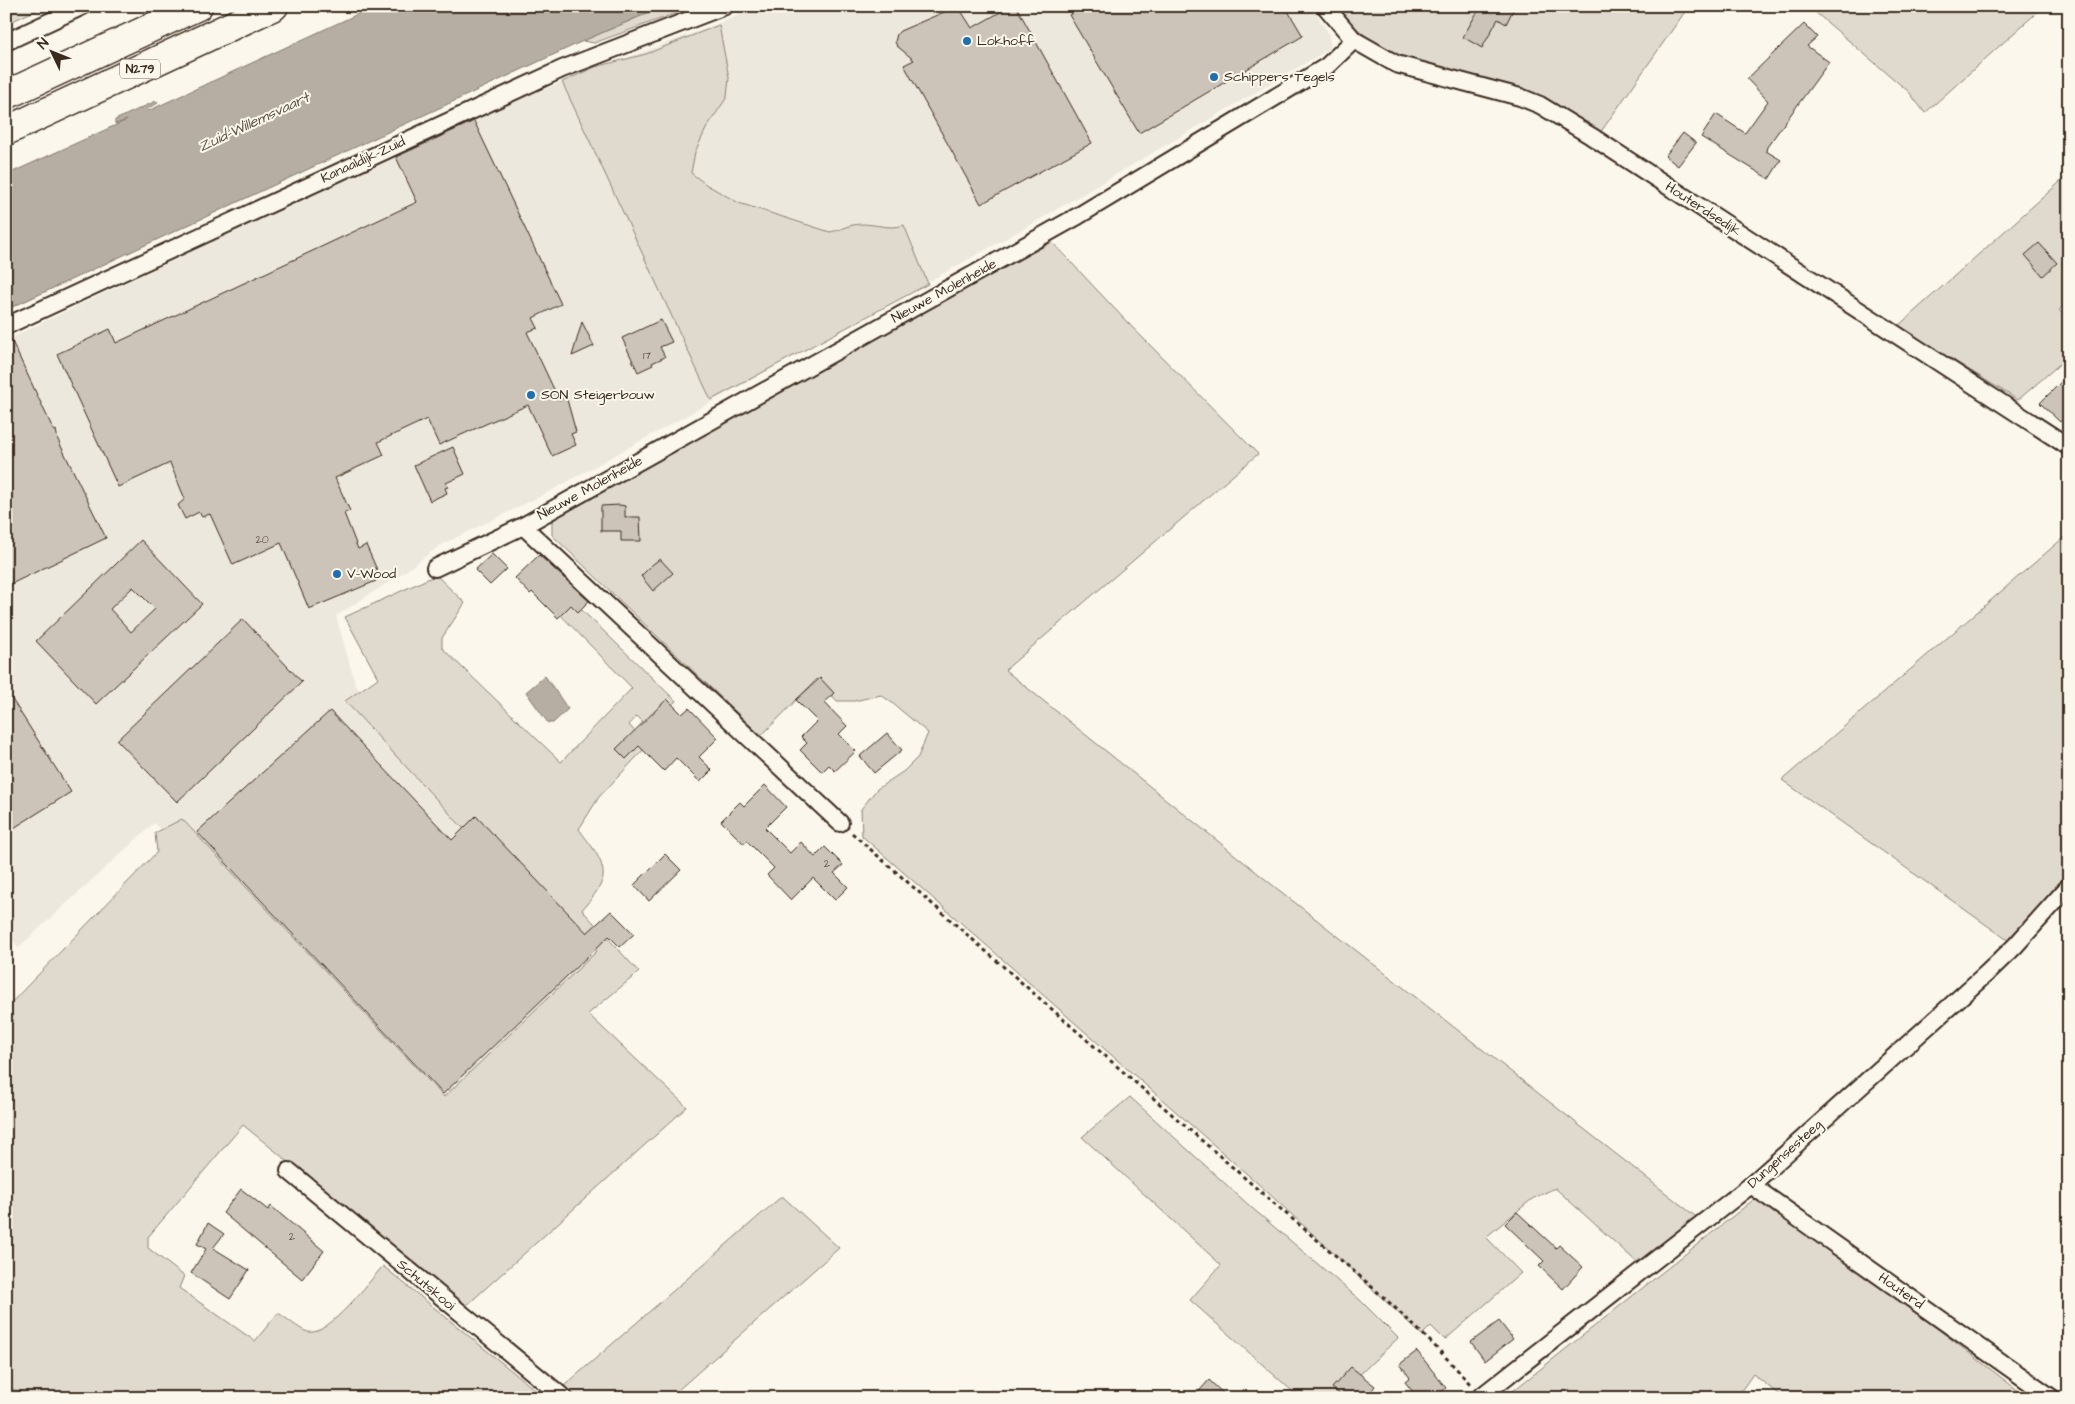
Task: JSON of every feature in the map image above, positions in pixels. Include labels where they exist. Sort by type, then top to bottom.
[{"type":"highway","name":"N279","points":[[6,95],[198,6]]},
{"type":"highway","name":"N279","points":[[6,131],[274,6]]},
{"type":"street","points":[[6,42],[83,6]]},
{"type":"street","name":"Kanaaldijk-Zuid","points":[[6,326],[554,73],[725,6]]},
{"type":"street","name":"Houterdsedijk","points":[[1325,6],[1354,40],[1396,64],[1520,97],[1540,105],[1608,146],[2069,447]]},
{"type":"street","name":"Nieuwe Molenheide","points":[[435,568],[523,526],[1078,216],[1327,66],[1354,40]]},
{"type":"street","name":"Nieuwe Molenheide","points":[[523,526],[840,823]]},
{"type":"street","name":"Dungensesteeg","points":[[1480,1397],[1751,1185],[1987,973],[2069,886]]},
{"type":"street","name":"Schutskooi","points":[[289,1171],[564,1398]]},
{"type":"street","name":"Houterd","points":[[1751,1185],[2052,1398]]},
{"type":"path","points":[[840,823],[1265,1196],[1359,1275],[1429,1338],[1480,1397]]},
{"type":"shaded area","points":[[6,6],[45,6],[6,24]]},
{"type":"shaded area","points":[[664,6],[696,6],[594,43],[583,41]]},
{"type":"shaded area","points":[[764,6],[1312,6],[1329,34],[1331,48],[1025,228],[547,493],[441,545],[400,575],[336,616],[356,686],[614,965],[440,1112],[154,823],[18,948],[6,929],[6,340],[478,114]]},
{"type":"shaded area","points":[[1336,6],[1689,6],[1600,133],[1521,90],[1497,82],[1441,72],[1391,53],[1362,33]]},
{"type":"shaded area","points":[[1808,6],[2044,6],[1925,113],[1909,92]]},
{"type":"shaded area","points":[[719,25],[729,78],[727,97],[707,127],[695,152],[691,173],[707,185],[739,203],[830,232],[859,224],[892,227],[904,225],[928,284],[711,400],[562,82],[595,67],[646,54]]},
{"type":"shaded area","points":[[2069,174],[2069,300],[2059,310],[2069,321],[2069,356],[2018,400],[1898,326]]},
{"type":"shaded area","points":[[1052,242],[1127,322],[1258,454],[1005,670],[1275,887],[1699,1219],[1641,1266],[1555,1188],[1532,1199],[1486,1237],[1521,1273],[1445,1340],[1431,1326],[1422,1335],[1264,1189],[862,836],[861,809],[877,789],[904,771],[918,757],[928,733],[881,695],[854,701],[837,701],[817,679],[761,736],[552,535],[552,518],[943,300]]},
{"type":"shaded area","points":[[2069,533],[2069,875],[2009,941],[1782,780]]},
{"type":"shaded area","points":[[436,575],[465,603],[442,638],[442,648],[561,762],[632,688],[547,601],[559,588],[676,701],[648,727],[637,716],[629,725],[648,745],[599,797],[579,829],[599,858],[603,871],[600,886],[582,910],[639,972],[588,1014],[687,1107],[466,1306],[243,1125],[148,1237],[148,1248],[184,1276],[179,1288],[255,1341],[278,1313],[308,1332],[316,1331],[326,1326],[348,1306],[383,1266],[545,1398],[39,1398],[6,1387],[6,1008],[157,852],[155,833],[182,819],[444,1097],[597,951],[502,870],[345,701],[378,678],[345,617]]},
{"type":"shaded area","points":[[1130,1097],[1252,1208],[1360,1300],[1398,1338],[1335,1398],[1300,1398],[1190,1300],[1221,1265],[1082,1137]]},
{"type":"shaded area","points":[[782,1196],[839,1248],[669,1398],[579,1398],[564,1386]]},
{"type":"shaded area","points":[[1757,1197],[1904,1303],[2028,1398],[1783,1398],[1753,1374],[1736,1398],[1504,1398]]},
{"type":"water","name":"Zuid-Willemsvaart","points":[[375,6],[664,6],[583,41],[6,310],[6,175],[127,120],[115,124],[115,120],[156,101],[158,103],[147,109],[148,111]]},
{"type":"water","points":[[545,676],[568,709],[553,723],[548,723],[526,692]]},
{"type":"building","points":[[958,6],[972,28],[1011,6],[1016,6],[1092,143],[981,204],[904,65],[914,60],[897,46],[895,42],[900,31]]},
{"type":"building","points":[[1085,6],[1285,6],[1303,36],[1139,133],[1069,15]]},
{"type":"building","points":[[1475,6],[1515,6],[1506,24],[1498,19],[1482,48],[1463,37],[1479,9]]},
{"type":"building","points":[[1804,24],[1817,37],[1807,46],[1829,62],[1767,147],[1766,151],[1781,160],[1769,179],[1701,137],[1716,114],[1745,133],[1768,101],[1747,79]]},
{"type":"building","points":[[474,121],[561,304],[533,318],[538,328],[527,332],[559,400],[566,396],[576,432],[571,434],[576,445],[552,456],[528,405],[439,445],[427,419],[378,442],[384,455],[335,478],[350,511],[344,513],[358,549],[366,545],[378,572],[373,574],[376,581],[309,609],[281,543],[233,565],[210,514],[202,517],[199,512],[185,519],[178,505],[185,499],[170,463],[118,487],[57,354],[110,329],[116,343],[417,202],[396,157]]},
{"type":"building","points":[[1683,133],[1696,143],[1678,166],[1665,156]]},
{"type":"building","points":[[2039,243],[2057,263],[2043,276],[2025,255]]},
{"type":"building","points":[[661,320],[672,342],[660,347],[665,357],[638,372],[622,338]]},
{"type":"building","points":[[582,322],[594,346],[572,356]]},
{"type":"building","points":[[9,335],[106,538],[11,584],[6,574],[6,336]]},
{"type":"building","points":[[2069,374],[2069,414],[2060,422],[2040,403]]},
{"type":"building","points":[[453,447],[465,474],[446,483],[448,487],[445,488],[447,493],[430,501],[414,465]]},
{"type":"building","points":[[601,506],[625,506],[625,517],[640,517],[641,541],[621,541],[621,531],[601,531]]},
{"type":"building","points":[[141,540],[202,604],[96,704],[36,641]],"holes":[[[133,587],[155,609],[131,632],[110,609]]]},
{"type":"building","points":[[492,554],[507,569],[490,585],[475,570]]},
{"type":"building","points":[[539,555],[589,601],[578,612],[571,605],[558,618],[515,578]]},
{"type":"building","points":[[660,559],[673,573],[653,591],[641,576]]},
{"type":"building","points":[[243,619],[302,682],[177,802],[117,740]]},
{"type":"building","points":[[820,678],[834,693],[824,702],[847,726],[839,734],[856,751],[835,771],[829,765],[822,772],[800,750],[807,743],[801,737],[817,721],[796,700]]},
{"type":"building","points":[[6,690],[71,792],[6,833]]},
{"type":"building","points":[[667,699],[682,714],[689,708],[718,738],[699,757],[712,770],[700,782],[676,758],[664,771],[639,746],[626,759],[616,749]]},
{"type":"building","points":[[330,711],[452,840],[476,816],[587,933],[611,911],[634,934],[620,947],[609,936],[443,1094],[197,832]]},
{"type":"building","points":[[887,733],[902,750],[874,773],[860,756]]},
{"type":"building","points":[[765,785],[786,807],[765,828],[790,853],[801,842],[815,857],[825,847],[843,865],[834,873],[848,887],[835,900],[813,878],[791,900],[767,875],[774,868],[747,841],[744,844],[721,821],[740,802],[744,806]]},
{"type":"building","points":[[665,854],[681,870],[649,901],[634,885]]},
{"type":"building","points":[[241,1189],[268,1210],[271,1206],[324,1251],[302,1279],[223,1213]]},
{"type":"building","points":[[1517,1212],[1556,1248],[1559,1245],[1583,1267],[1563,1289],[1539,1266],[1544,1261],[1505,1224]]},
{"type":"building","points":[[208,1223],[224,1234],[213,1248],[249,1270],[230,1299],[191,1273],[206,1249],[197,1244]]},
{"type":"building","points":[[1499,1321],[1513,1339],[1485,1361],[1471,1342]]},
{"type":"building","points":[[1417,1351],[1446,1388],[1434,1398],[1418,1398],[1405,1382],[1410,1378],[1400,1364]]},
{"type":"building","points":[[1351,1367],[1375,1386],[1366,1398],[1344,1398],[1332,1388]]},
{"type":"building","points":[[1209,1380],[1228,1398],[1193,1398]]},
{"type":"place","name":"Lokhoff","points":[[967,41]]},
{"type":"place","name":"Schippers Tegels","points":[[1214,77]]},
{"type":"place","name":"SON Steigerbouw","points":[[531,395]]},
{"type":"place","name":"V-Wood","points":[[337,574]]}]
